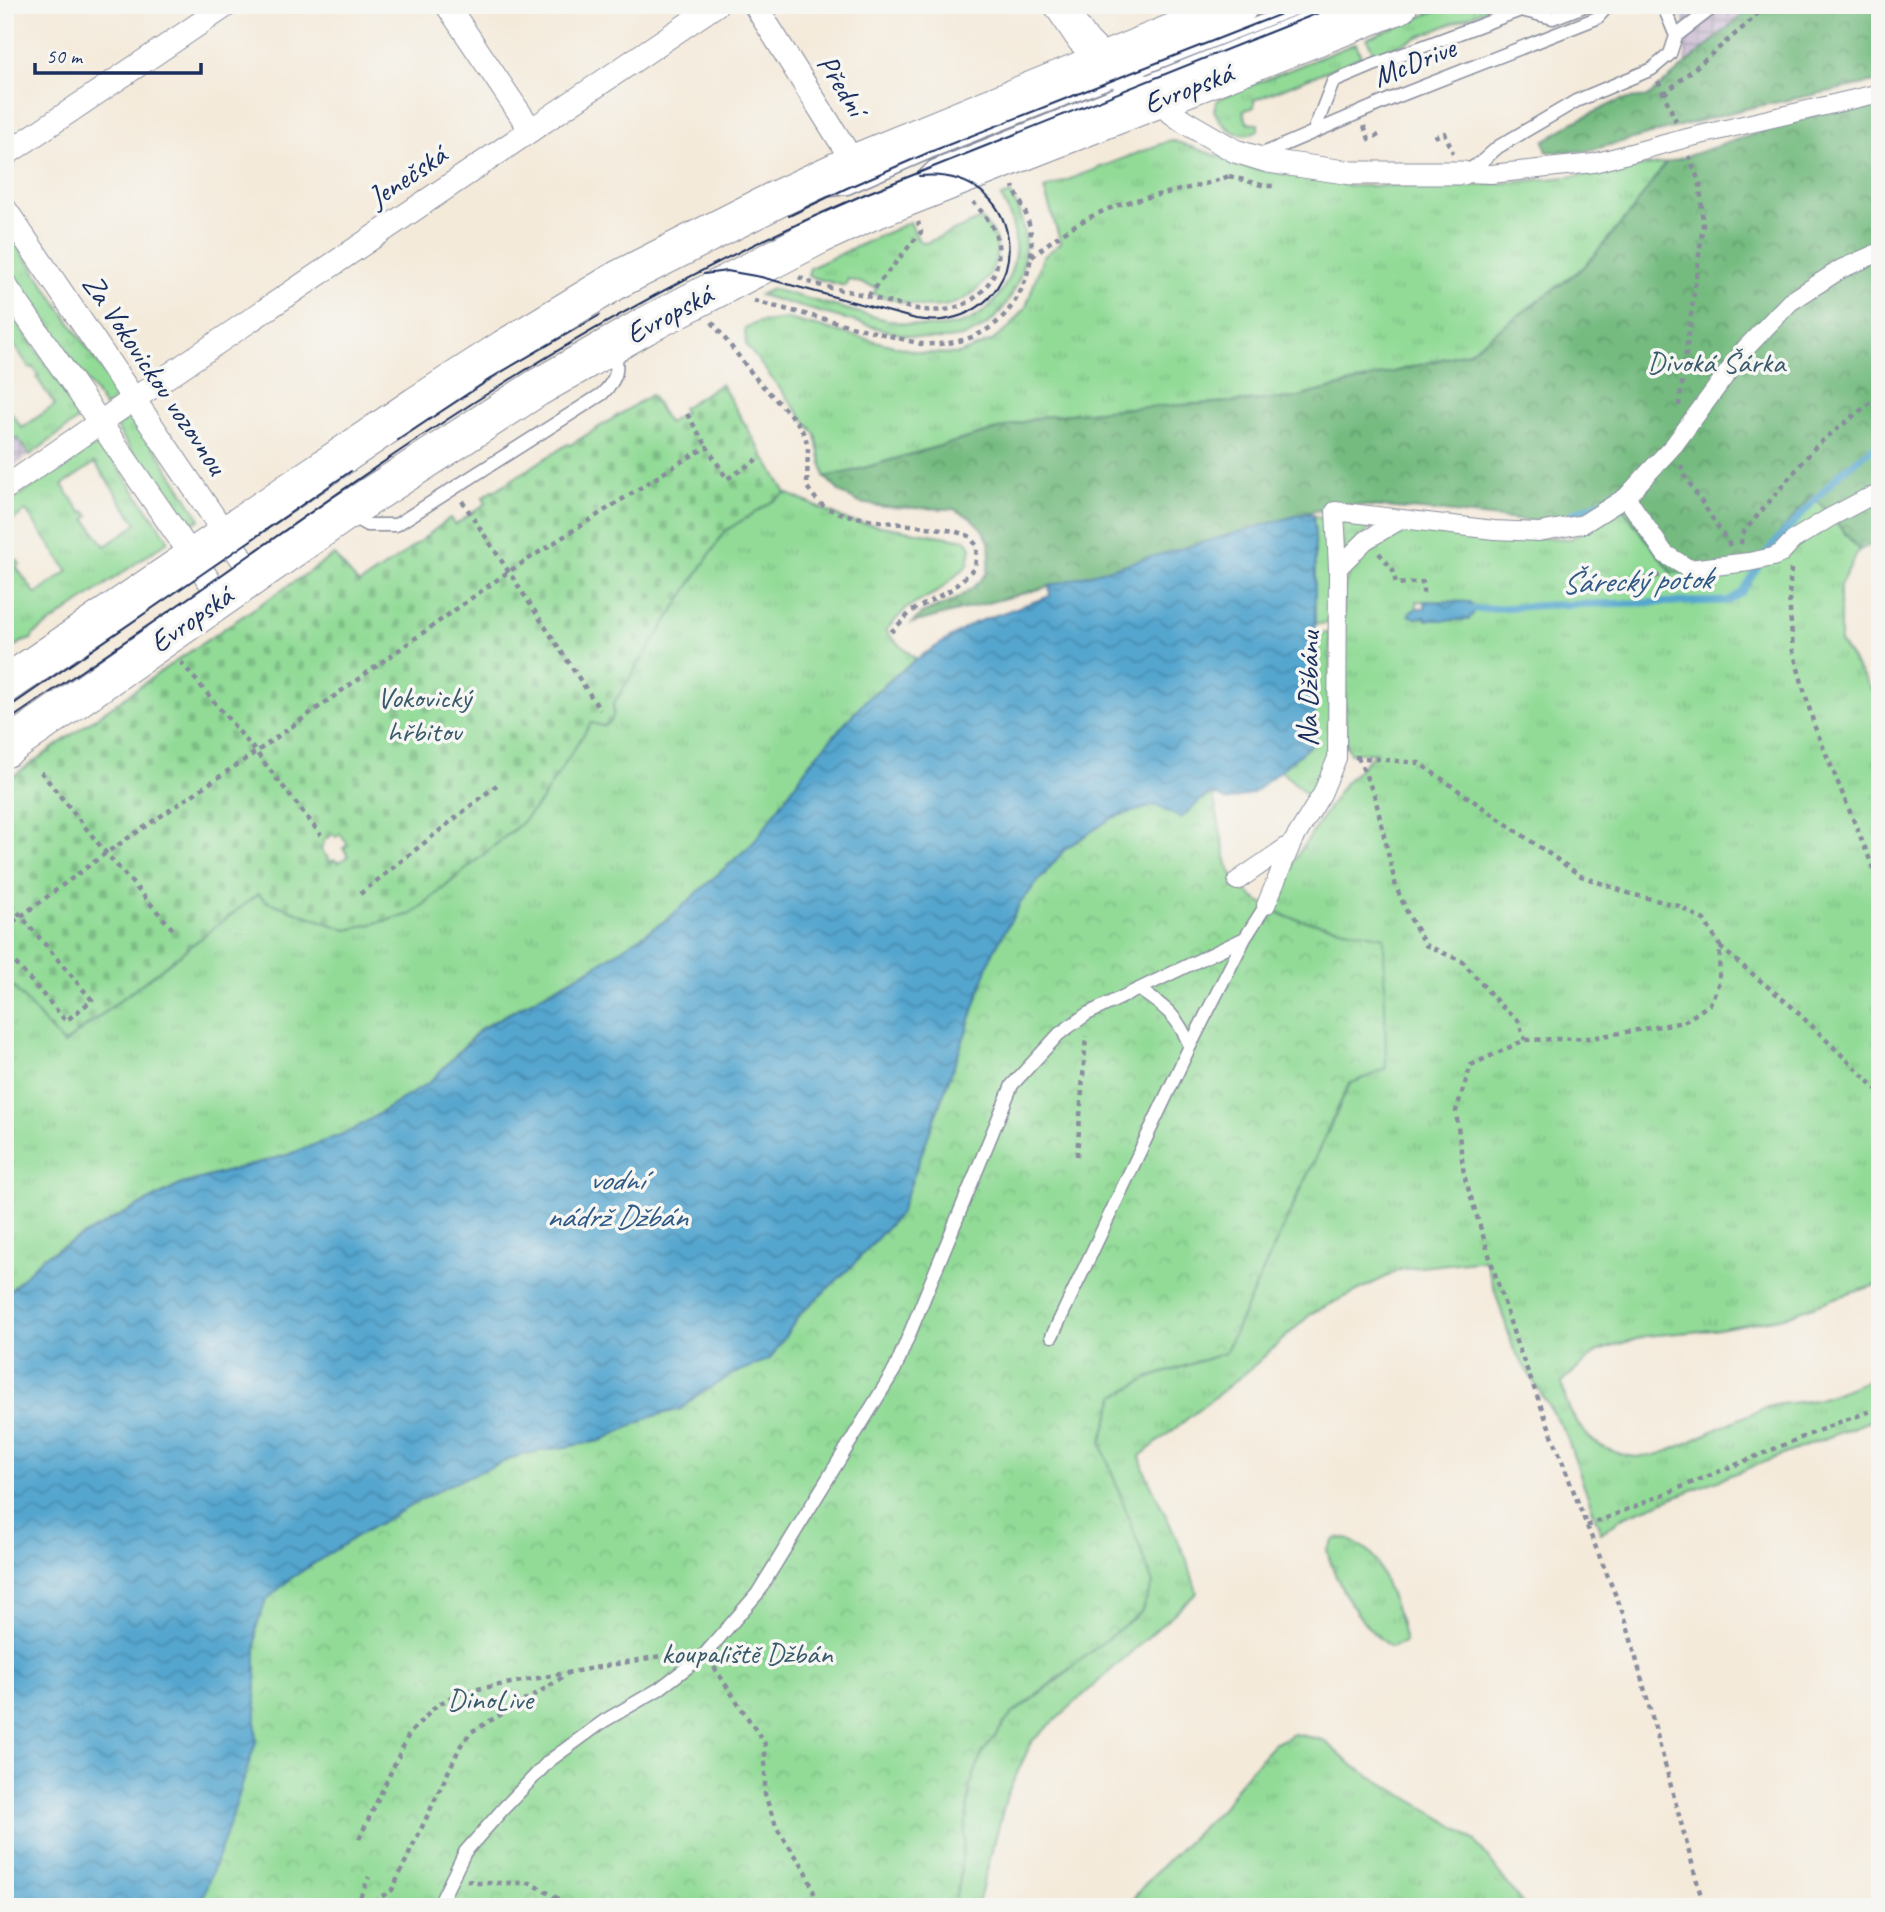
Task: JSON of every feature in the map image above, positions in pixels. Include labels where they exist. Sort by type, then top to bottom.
[{"type":"main road","name":"Evropská","points":[[5,748],[344,513],[537,388],[656,320],[818,236],[908,207],[1130,81],[1240,5]]},
{"type":"main road","name":"Evropská","points":[[5,685],[450,383],[577,303],[619,278],[778,199],[854,163],[1399,5]]},
{"type":"street","points":[[5,155],[227,5]]},
{"type":"street","points":[[447,5],[531,130]]},
{"type":"street","name":"Jenečská","points":[[5,488],[716,5]]},
{"type":"street","name":"Přední","points":[[755,5],[854,163]]},
{"type":"street","points":[[1059,5],[1082,39],[1130,81],[1185,122],[1235,151],[1248,164],[1352,173],[1460,168],[1491,174],[1594,163],[1681,133],[1880,93]]},
{"type":"street","name":"Za Vokovickou vozovnou","points":[[5,209],[253,575]]},
{"type":"street","points":[[1880,253],[1841,269],[1790,302],[1745,349],[1674,444],[1626,497],[1665,554],[1689,569],[1773,557],[1781,553],[1793,540],[1829,518],[1880,494]]},
{"type":"street","points":[[5,285],[221,598]]},
{"type":"street","name":"Na Džbánu","points":[[1266,905],[1292,843],[1322,794],[1337,758],[1338,568],[1335,511],[1494,530],[1539,532],[1583,524],[1626,497]]},
{"type":"street","points":[[1338,568],[1366,540],[1402,519]]},
{"type":"street","name":"Na Džbánu","points":[[1237,881],[1292,843]]},
{"type":"lane","points":[[1130,81],[1304,5]]},
{"type":"lane","points":[[778,199],[847,188],[930,152],[1338,5]]},
{"type":"lane","points":[[1314,131],[1333,82],[1521,9],[1553,18],[1587,5]]},
{"type":"lane","points":[[1663,5],[1676,36]]},
{"type":"lane","points":[[1460,168],[1480,163],[1498,147],[1576,101],[1652,69],[1670,54],[1676,36],[1716,5]]},
{"type":"lane","name":"McDrive","points":[[1248,164],[1314,131],[1391,99],[1597,19],[1605,6]]},
{"type":"lane","points":[[344,513],[367,524],[397,525],[453,490],[602,394],[614,382],[617,363],[615,343]]},
{"type":"lane","points":[[1052,1336],[1191,1046],[1245,938],[1266,905]]},
{"type":"lane","points":[[438,1907],[465,1852],[549,1761],[604,1721],[659,1689],[705,1654],[757,1594],[895,1368],[1012,1086],[1059,1034],[1087,1014],[1245,938]]},
{"type":"lane","points":[[1140,990],[1169,1010],[1182,1026],[1191,1046]]},
{"type":"path","points":[[1664,94],[1766,5]]},
{"type":"path","points":[[1658,80],[1700,184],[1703,226],[1674,444],[1684,475],[1745,562]]},
{"type":"path","points":[[1361,118],[1369,139],[1379,135]]},
{"type":"path","points":[[1434,137],[1445,133],[1460,168]]},
{"type":"path","points":[[1031,257],[1049,241],[1097,213],[1216,181],[1248,164]]},
{"type":"path","points":[[751,301],[911,342],[948,344],[977,335],[1003,318],[1016,301],[1031,257],[1029,224],[1012,183]]},
{"type":"path","points":[[799,279],[916,309],[935,311],[959,307],[982,291],[996,269],[999,253],[998,239],[988,219],[967,195]]},
{"type":"path","points":[[868,296],[922,232],[908,207]]},
{"type":"path","points":[[705,314],[806,436],[807,487],[822,505],[856,517],[954,531],[969,536],[977,546],[975,568],[952,589],[912,611],[891,632]]},
{"type":"path","points":[[1745,562],[1742,534],[1750,524],[1817,445],[1880,395]]},
{"type":"path","points":[[687,414],[727,479],[759,458]]},
{"type":"path","points":[[5,928],[106,853],[256,752],[508,572],[707,447]]},
{"type":"path","points":[[453,490],[600,710]]},
{"type":"path","points":[[1793,540],[1789,597],[1793,651],[1814,725],[1880,884]]},
{"type":"path","points":[[1586,589],[1665,575],[1683,565]]},
{"type":"path","points":[[1393,570],[1396,584],[1423,582],[1423,594]]},
{"type":"path","points":[[176,655],[321,835]]},
{"type":"path","points":[[1337,758],[1358,757],[1419,763],[1581,876],[1631,894],[1679,906],[1704,920],[1720,946],[1791,1006],[1880,1092]]},
{"type":"path","points":[[1358,757],[1375,797],[1396,887],[1425,945],[1462,961],[1500,1005],[1518,1020],[1525,1040]]},
{"type":"path","points":[[41,772],[106,853],[176,933]]},
{"type":"path","points":[[360,894],[498,785]]},
{"type":"path","points":[[5,897],[92,1000],[66,1021],[5,951]]},
{"type":"path","points":[[1704,1907],[1625,1618],[1516,1341],[1464,1175],[1456,1111],[1471,1065],[1525,1040],[1591,1038],[1684,1022],[1710,1004],[1719,982],[1720,946]]},
{"type":"path","points":[[1077,1156],[1087,1014]]},
{"type":"path","points":[[1587,1526],[1837,1423],[1880,1408]]},
{"type":"path","points":[[359,1839],[409,1734],[436,1706],[453,1696],[472,1690],[686,1652],[705,1654],[765,1744],[765,1795],[777,1829],[806,1871],[819,1907]]},
{"type":"path","points":[[365,1907],[392,1890],[461,1745],[471,1732],[556,1682],[568,1672]]},
{"type":"path","points":[[453,1875],[475,1883],[531,1884],[557,1898],[551,1907]]},
{"type":"path","points":[[359,1907],[359,1900],[369,1877]]},
{"type":"shaded area","points":[[1754,5],[1686,64],[1684,48],[1687,33],[1679,7]]},
{"type":"shaded area","points":[[5,426],[30,455],[5,472]]},
{"type":"green space","points":[[1460,5],[1497,5],[1374,55],[1367,38],[1448,6],[1450,9]]},
{"type":"green space","points":[[1754,5],[1880,5],[1880,81],[1744,109],[1587,151],[1547,152],[1544,141],[1574,122],[1620,100],[1648,97]]},
{"type":"green space","points":[[1356,43],[1361,57],[1254,100],[1254,107],[1243,111],[1247,122],[1258,124],[1258,130],[1252,134],[1232,131],[1221,122],[1214,110],[1217,101],[1222,97]]},
{"type":"green space","name":"Divoká Šárka","points":[[1880,99],[1880,541],[1859,550],[1812,494],[1755,564],[1672,573],[1623,509],[1596,525],[1343,504],[1330,510],[1313,511],[1081,578],[912,623],[921,614],[955,600],[975,586],[987,573],[989,542],[983,530],[970,517],[954,509],[885,507],[860,503],[841,493],[825,477],[1041,417],[1117,409],[1295,398],[1469,352],[1584,267],[1631,212],[1666,163],[1827,110]]},
{"type":"green space","points":[[1171,140],[1252,168],[1351,186],[1484,185],[1568,177],[1666,163],[1631,212],[1584,267],[1469,352],[1295,398],[1117,409],[1041,417],[825,477],[816,435],[746,345],[745,328],[759,322],[788,319],[922,353],[959,354],[992,341],[1009,328],[1026,307],[1043,257],[1061,243],[1044,189]]},
{"type":"green space","points":[[1011,194],[1025,240],[1020,274],[1002,310],[985,326],[966,336],[945,339],[900,334],[760,295],[772,289],[881,319],[924,326],[944,327],[963,323],[980,315],[995,300],[1008,279],[1014,258],[1015,237],[1001,197]]},
{"type":"green space","points":[[981,219],[995,238],[994,263],[984,282],[968,297],[958,302],[920,306],[873,294],[877,288],[848,279],[845,286],[808,276],[810,268],[910,222],[919,241],[926,243]]},
{"type":"green space","points":[[5,227],[120,396],[105,407],[5,261]]},
{"type":"green space","points":[[5,305],[78,411],[76,421],[30,455],[5,426],[5,404],[22,428],[55,405],[33,367],[30,368],[5,332]]},
{"type":"green space","name":"Vokovický hřbitov","points":[[721,384],[786,493],[725,531],[613,704],[611,720],[603,726],[591,723],[540,802],[520,824],[412,914],[347,930],[266,901],[258,894],[64,1045],[5,977],[5,782],[173,663],[334,555],[359,584],[450,518],[455,525],[486,503],[483,497],[493,490],[651,395],[668,423],[685,413],[682,408]],"holes":[[[333,834],[336,837],[340,834],[348,845],[343,848],[348,856],[338,863],[335,860],[331,862],[320,848],[324,844],[323,841]]]},
{"type":"green space","points":[[134,415],[200,519],[183,530],[116,427]]},
{"type":"green space","points":[[94,446],[106,450],[168,541],[33,635],[32,639],[22,642],[5,654],[5,551],[12,561],[16,559],[20,564],[16,567],[36,594],[68,571],[26,511],[5,525],[5,505]],"holes":[[[95,463],[137,524],[105,546],[86,519],[89,516],[85,511],[82,513],[62,485]]]},
{"type":"green space","points":[[786,493],[849,521],[966,540],[971,547],[968,565],[937,592],[907,608],[886,630],[916,659],[867,699],[813,759],[754,842],[669,918],[594,967],[481,1028],[430,1082],[351,1131],[287,1155],[182,1184],[43,1257],[5,1296],[5,977],[64,1045],[258,894],[266,901],[347,930],[412,914],[520,824],[540,802],[591,722],[614,713],[613,704],[725,531]]},
{"type":"green space","points":[[1812,494],[1859,550],[1840,585],[1840,642],[1880,702],[1880,1284],[1784,1317],[1713,1330],[1646,1336],[1598,1351],[1562,1382],[1571,1413],[1584,1432],[1594,1442],[1633,1457],[1664,1452],[1768,1407],[1815,1400],[1880,1375],[1880,1417],[1623,1517],[1601,1533],[1565,1432],[1514,1350],[1485,1260],[1402,1269],[1312,1313],[1249,1370],[1140,1456],[1144,1470],[1188,1562],[1197,1593],[1032,1741],[1007,1795],[977,1907],[952,1907],[959,1884],[970,1786],[982,1753],[1011,1715],[1063,1676],[1153,1584],[1101,1443],[1115,1396],[1151,1377],[1225,1353],[1350,1084],[1287,917],[1271,908],[1288,870],[1345,783],[1376,752],[1350,753],[1346,744],[1343,594],[1347,578],[1360,553],[1392,530],[1412,525],[1507,536],[1570,539],[1623,509],[1672,573],[1805,503]],"holes":[[[1417,601],[1470,604],[1410,616],[1417,608]]]},
{"type":"green space","points":[[1313,515],[1329,522],[1330,623],[1315,624]]},
{"type":"green space","points":[[1342,516],[1385,521],[1367,531],[1343,556]]},
{"type":"green space","points":[[1315,633],[1330,633],[1331,751],[1311,798],[1280,770],[1311,745],[1315,731]]},
{"type":"green space","name":"koupaliště Džbán","points":[[1213,794],[1227,864],[1247,892],[1287,917],[1384,937],[1386,1069],[1349,1084],[1225,1353],[1151,1377],[1115,1396],[1101,1443],[1153,1584],[1141,1612],[1011,1715],[982,1753],[970,1786],[959,1884],[952,1907],[199,1907],[256,1742],[256,1629],[266,1600],[290,1579],[355,1537],[448,1485],[522,1454],[600,1441],[650,1417],[681,1409],[695,1397],[733,1374],[770,1359],[800,1314],[851,1267],[900,1213],[991,956],[1021,902],[1065,849],[1112,818],[1155,805],[1181,818],[1201,800]]},
{"type":"green space","points":[[1346,1538],[1369,1551],[1378,1564],[1400,1620],[1405,1642],[1391,1647],[1380,1639],[1360,1617],[1343,1590],[1327,1550],[1335,1539]]},
{"type":"green space","points":[[1294,1734],[1323,1740],[1352,1765],[1475,1841],[1525,1907],[1126,1907],[1151,1877],[1223,1807],[1244,1777],[1274,1744]]},
{"type":"water","name":"vodní nádrž Džbán","points":[[1306,513],[1313,515],[1315,533],[1315,731],[1311,745],[1253,793],[1227,801],[1213,794],[1201,800],[1181,818],[1155,805],[1112,818],[1065,849],[1021,902],[991,956],[900,1213],[851,1267],[800,1314],[770,1359],[733,1374],[695,1397],[681,1409],[650,1417],[600,1441],[522,1454],[448,1485],[355,1537],[290,1579],[266,1600],[256,1629],[256,1741],[230,1824],[199,1907],[5,1907],[5,1296],[43,1257],[182,1184],[287,1155],[351,1131],[430,1082],[481,1029],[594,967],[669,918],[754,842],[813,759],[867,699],[916,659],[974,623],[1050,596],[1049,586]]},
{"type":"water","points":[[1425,601],[1470,602],[1473,615],[1469,620],[1426,620],[1426,617],[1416,618],[1409,615],[1417,608],[1425,608]]},
{"type":"waterway","name":"Šárecký potok","points":[[1465,610],[1549,605],[1728,601],[1741,593],[1770,548],[1842,471],[1880,443]]},
{"type":"waterway","points":[[1572,513],[1602,502],[1627,484]]},
{"type":"tram line","points":[[789,216],[930,152],[1304,5]]},
{"type":"tram line","points":[[5,723],[429,432],[546,357],[679,282],[863,195],[1338,5]]},
{"type":"tram line","points":[[704,274],[727,271],[761,277],[916,319],[944,320],[977,307],[997,288],[1007,263],[1008,237],[999,212],[981,192],[955,179],[919,176]]},
{"type":"tram line","points":[[398,440],[496,375],[600,315]]},
{"type":"tram line","points":[[5,710],[351,471]]},
{"type":"park label","name":"DinoLive","points":[[490,1699]]}]
